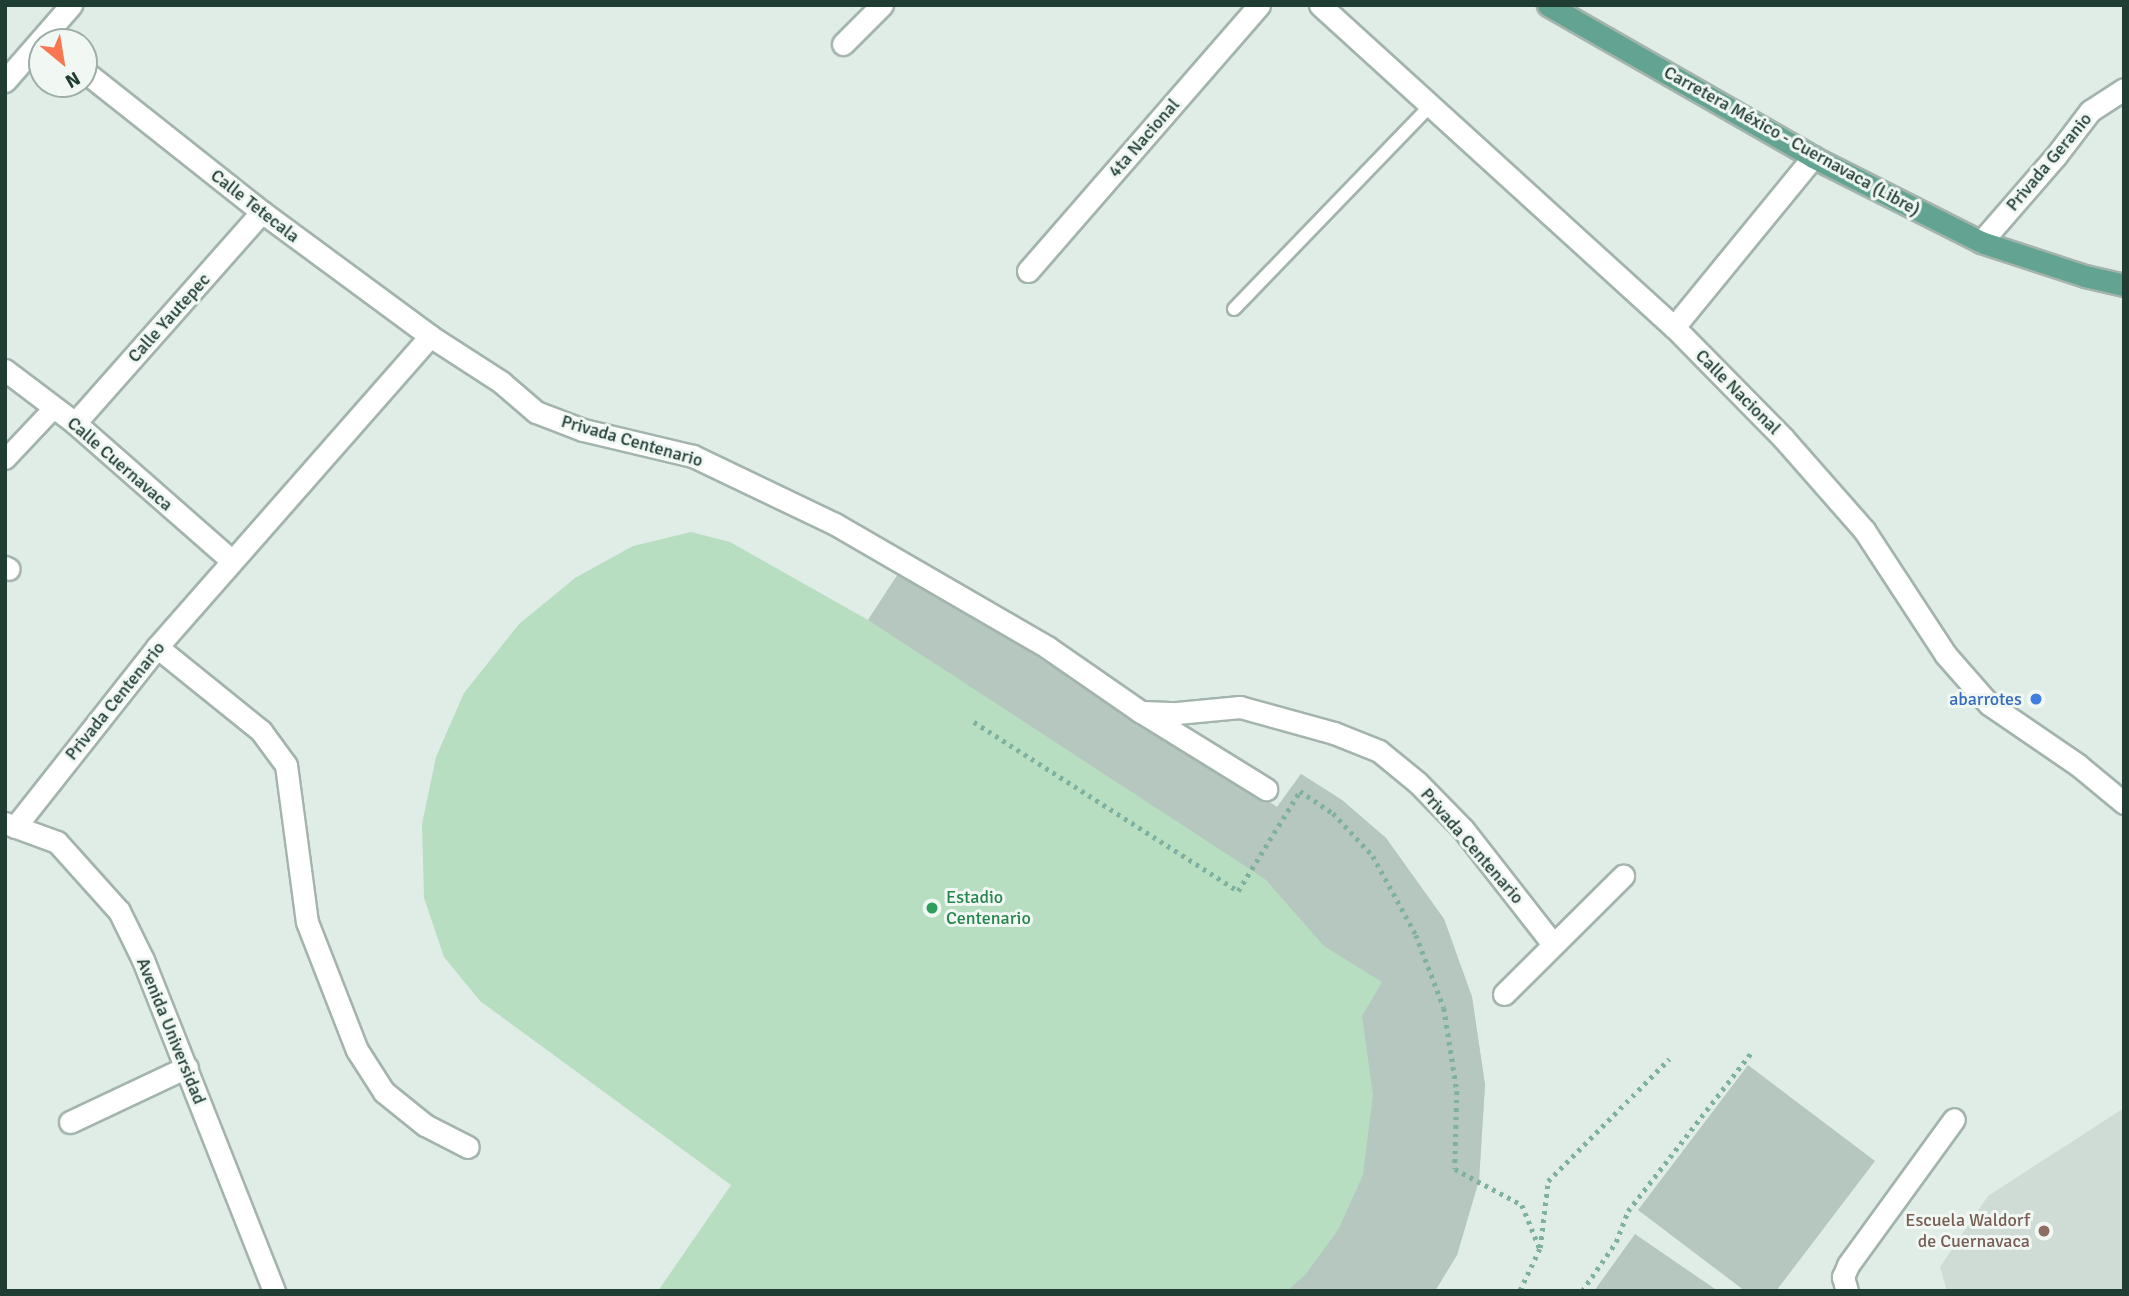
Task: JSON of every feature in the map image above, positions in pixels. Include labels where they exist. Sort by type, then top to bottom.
[{"type":"main road","name":"Carretera México - Cuernavaca (Libre)","points":[[1548,5],[1813,157],[1981,242],[2085,276],[2124,285]]},
{"type":"street","points":[[54,28],[71,5]]},
{"type":"street","points":[[843,44],[881,5]]},
{"type":"street","name":"4ta Nacional","points":[[1028,271],[1259,5]]},
{"type":"street","name":"Calle Nacional","points":[[1320,5],[1674,327],[1784,439],[1864,530],[1966,681],[1989,704],[2078,765],[2124,803]]},
{"type":"street","points":[[8,71],[28,54]]},
{"type":"street","name":"Calle Tetecala","points":[[98,82],[262,212],[430,336]]},
{"type":"street","name":"Privada Geranio","points":[[1981,242],[2055,157],[2090,111],[2124,89]]},
{"type":"street","points":[[1674,327],[1813,157]]},
{"type":"street","name":"Calle Yautepec","points":[[75,424],[262,212]]},
{"type":"street","name":"Privada Centenario","points":[[10,825],[158,647],[430,336],[501,382],[536,412],[583,430],[694,456],[835,524],[1047,647],[1142,712],[1266,789]]},
{"type":"street","name":"Calle Cuernavaca","points":[[5,370],[75,424],[232,561]]},
{"type":"street","points":[[5,459],[53,408]]},
{"type":"street","points":[[158,647],[261,731],[286,765],[307,922],[357,1050],[384,1092],[425,1125],[468,1147]]},
{"type":"street","name":"Privada Centenario","points":[[1142,712],[1177,713],[1240,707],[1286,717],[1380,751],[1418,783],[1463,829],[1552,943]]},
{"type":"street","name":"Avenida Universidad","points":[[10,825],[57,842],[119,911],[143,960],[187,1067],[274,1291]]},
{"type":"street","points":[[1504,994],[1552,943],[1623,876]]},
{"type":"street","points":[[70,1122],[187,1067]]},
{"type":"street","points":[[1847,1291],[1843,1278],[1848,1265],[1954,1119]]},
{"type":"lane","points":[[1234,309],[1430,106]]},
{"type":"path","points":[[974,722],[1238,891],[1300,791],[1333,813],[1373,856],[1416,934],[1444,1009],[1457,1091],[1455,1169],[1522,1205],[1540,1249]]},
{"type":"path","points":[[1582,1291],[1616,1242],[1628,1211],[1752,1052]]},
{"type":"path","points":[[1520,1291],[1540,1249],[1548,1181],[1669,1059]]},
{"type":"shaded area","name":"Escuela Waldorf de Cuernavaca","points":[[2124,1108],[2124,1291],[1947,1291],[1940,1267],[1988,1196]]},
{"type":"green space","name":"Estadio Centenario","points":[[691,532],[730,542],[868,620],[900,571],[1277,807],[1301,774],[1342,800],[1386,838],[1444,919],[1472,997],[1485,1085],[1479,1180],[1457,1255],[1435,1291],[658,1291],[731,1185],[480,1001],[444,957],[424,898],[422,824],[436,757],[464,693],[519,624],[575,578],[633,546]]},
{"type":"building","points":[[900,571],[1277,807],[1301,774],[1342,800],[1386,838],[1444,919],[1472,997],[1485,1085],[1479,1180],[1457,1255],[1435,1291],[1287,1291],[1305,1275],[1338,1230],[1363,1175],[1373,1095],[1362,1016],[1382,982],[1324,946],[1265,879],[868,620]]},
{"type":"building","points":[[1748,1065],[1875,1161],[1776,1291],[1745,1291],[1638,1210]]},
{"type":"building","points":[[1635,1234],[1718,1291],[1594,1291]]},
{"type":"place","name":"abarrotes","points":[[2036,699]]},
{"type":"place","name":"Estadio Centenario","points":[[932,908]]},
{"type":"place","name":"Escuela Waldorf de Cuernavaca","points":[[2044,1231]]}]
